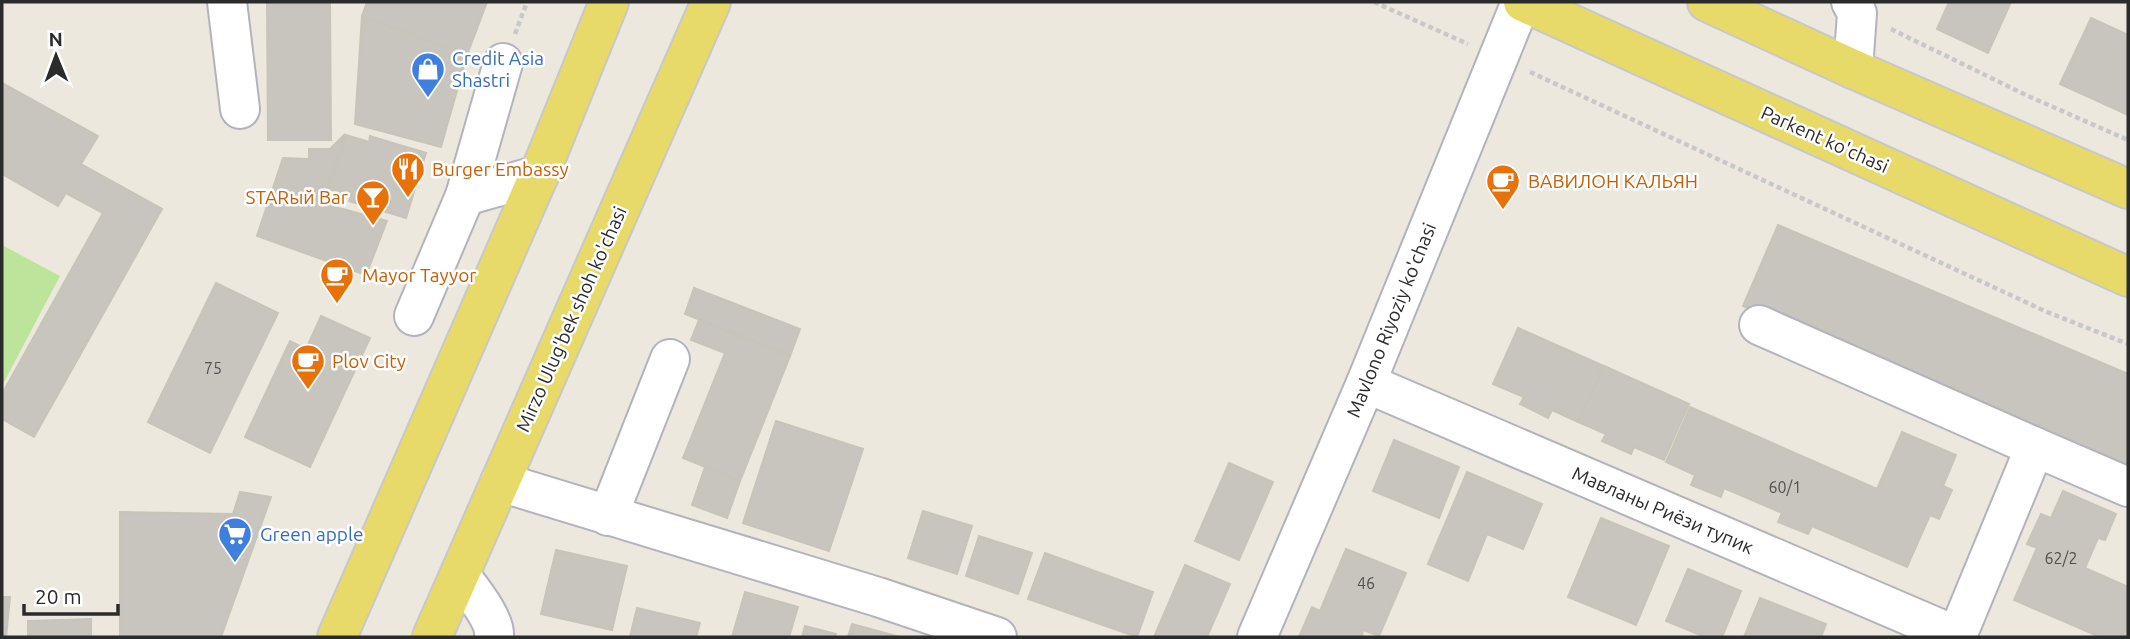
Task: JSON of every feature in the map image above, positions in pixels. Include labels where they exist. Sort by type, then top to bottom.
[{"type":"main road","points":[[337,637],[539,175],[609,2]]},
{"type":"main road","name":"Mirzo Ulug'bek shoh ko'chasi","points":[[432,637],[711,2]]},
{"type":"main road","name":"Parkent ko'chasi","points":[[1522,2],[2128,277]]},
{"type":"main road","points":[[1707,2],[2128,189]]},
{"type":"street","points":[[227,2],[240,109]]},
{"type":"street","name":"Mavlono Riyoziy ko'chasi","points":[[1257,637],[1366,383],[1522,2]]},
{"type":"street","points":[[1853,69],[1854,7]]},
{"type":"street","points":[[414,316],[465,197],[503,63]]},
{"type":"street","points":[[465,197],[539,175]]},
{"type":"street","points":[[1759,325],[2128,487]]},
{"type":"street","points":[[608,516],[670,359]]},
{"type":"street","name":"Мавланы Риёзи тупик","points":[[1366,383],[1958,637]]},
{"type":"street","points":[[1958,637],[2035,447]]},
{"type":"street","points":[[500,482],[878,597],[997,637]]},
{"type":"street","points":[[460,575],[483,608],[495,631],[494,637]]},
{"type":"path","points":[[1374,2],[2035,306],[2128,344]]},
{"type":"path","points":[[1854,7],[2028,96],[2128,140]]},
{"type":"green space","points":[[2,245],[60,276],[2,386]]},
{"type":"building","points":[[267,2],[330,2],[331,140],[268,140]]},
{"type":"building","points":[[367,2],[487,2],[467,55],[362,16]]},
{"type":"building","points":[[1949,2],[2011,2],[1988,53],[1937,29]]},
{"type":"building","points":[[362,16],[467,55],[441,147],[355,124]]},
{"type":"building","points":[[2091,18],[2128,35],[2128,115],[2060,84]]},
{"type":"building","points":[[2,83],[98,136],[81,164],[162,209],[34,437],[2,419],[2,394],[103,213],[66,193],[58,206],[2,174]]},
{"type":"building","points":[[345,134],[324,204],[387,221],[366,275],[257,236],[283,158],[309,159],[309,149],[330,149]]},
{"type":"building","points":[[346,135],[369,142],[370,136],[426,153],[406,218],[349,201],[351,195],[329,189]]},
{"type":"building","points":[[1778,225],[2128,374],[2128,469],[1743,306]]},
{"type":"building","points":[[216,283],[278,313],[210,453],[148,422]]},
{"type":"building","points":[[694,288],[800,329],[790,356],[685,314]]},
{"type":"building","points":[[321,316],[370,338],[310,467],[245,437],[290,341],[306,349]]},
{"type":"building","points":[[699,320],[790,356],[740,481],[683,458],[725,353],[691,340]]},
{"type":"building","points":[[1518,328],[1604,366],[1578,422],[1552,410],[1548,418],[1520,404],[1524,397],[1493,384]]},
{"type":"building","points":[[1604,366],[1689,404],[1664,460],[1634,447],[1631,454],[1602,441],[1606,434],[1578,422]]},
{"type":"building","points":[[1690,407],[1877,489],[1902,432],[1956,455],[1943,486],[1952,490],[1939,519],[1930,515],[1907,567],[1812,526],[1808,534],[1778,522],[1782,513],[1724,488],[1721,497],[1691,485],[1695,475],[1666,462]]},
{"type":"building","points":[[776,421],[863,449],[829,551],[743,523]]},
{"type":"building","points":[[1394,440],[1459,467],[1439,518],[1373,491]]},
{"type":"building","points":[[1229,463],[1273,482],[1239,560],[1195,541]]},
{"type":"building","points":[[705,467],[740,481],[727,518],[692,505]]},
{"type":"building","points":[[1467,472],[1542,504],[1523,549],[1487,534],[1468,581],[1428,564]]},
{"type":"building","points":[[2063,491],[2116,514],[2105,540],[2098,538],[2085,568],[2128,587],[2128,637],[2100,637],[2014,600],[2037,548],[2027,544],[2041,514],[2051,518]]},
{"type":"building","points":[[240,492],[271,497],[221,637],[120,637],[120,512],[233,514]]},
{"type":"building","points":[[923,511],[972,526],[957,574],[908,558]]},
{"type":"building","points":[[1601,518],[1669,546],[1636,625],[1568,597]]},
{"type":"building","points":[[979,536],[1032,553],[1018,594],[966,576]]},
{"type":"building","points":[[1346,549],[1406,573],[1379,636],[1363,630],[1362,637],[1299,637],[1312,607],[1320,611]]},
{"type":"building","points":[[556,550],[627,566],[612,630],[541,614]]},
{"type":"building","points":[[1045,553],[1153,592],[1137,637],[1028,599]]},
{"type":"building","points":[[1185,565],[1230,584],[1207,637],[1154,637]]},
{"type":"building","points":[[1688,569],[1741,591],[1722,637],[1705,637],[1666,621]]},
{"type":"building","points":[[745,592],[798,607],[789,637],[732,637]]},
{"type":"building","points":[[2,597],[10,597],[6,637],[2,637]]},
{"type":"building","points":[[1760,598],[1826,624],[1821,637],[1744,637]]},
{"type":"building","points":[[637,608],[700,623],[696,637],[630,637]]},
{"type":"building","points":[[91,619],[91,637],[28,637],[28,621]]},
{"type":"building","points":[[852,624],[900,637],[848,637]]},
{"type":"building","points":[[805,626],[836,634],[835,637],[802,637]]},
{"type":"place","name":"Credit Asia Shastri","points":[[428,99]]},
{"type":"place","name":"Burger Embassy","points":[[408,199]]},
{"type":"place","name":"ВАВИЛОН КАЛЬЯН","points":[[1503,211]]},
{"type":"place","name":"STARый Bar","points":[[373,227]]},
{"type":"place","name":"Mayor Tayyor","points":[[337,305]]},
{"type":"place","name":"Plov City","points":[[308,391]]},
{"type":"place","name":"Green apple","points":[[235,564]]}]
